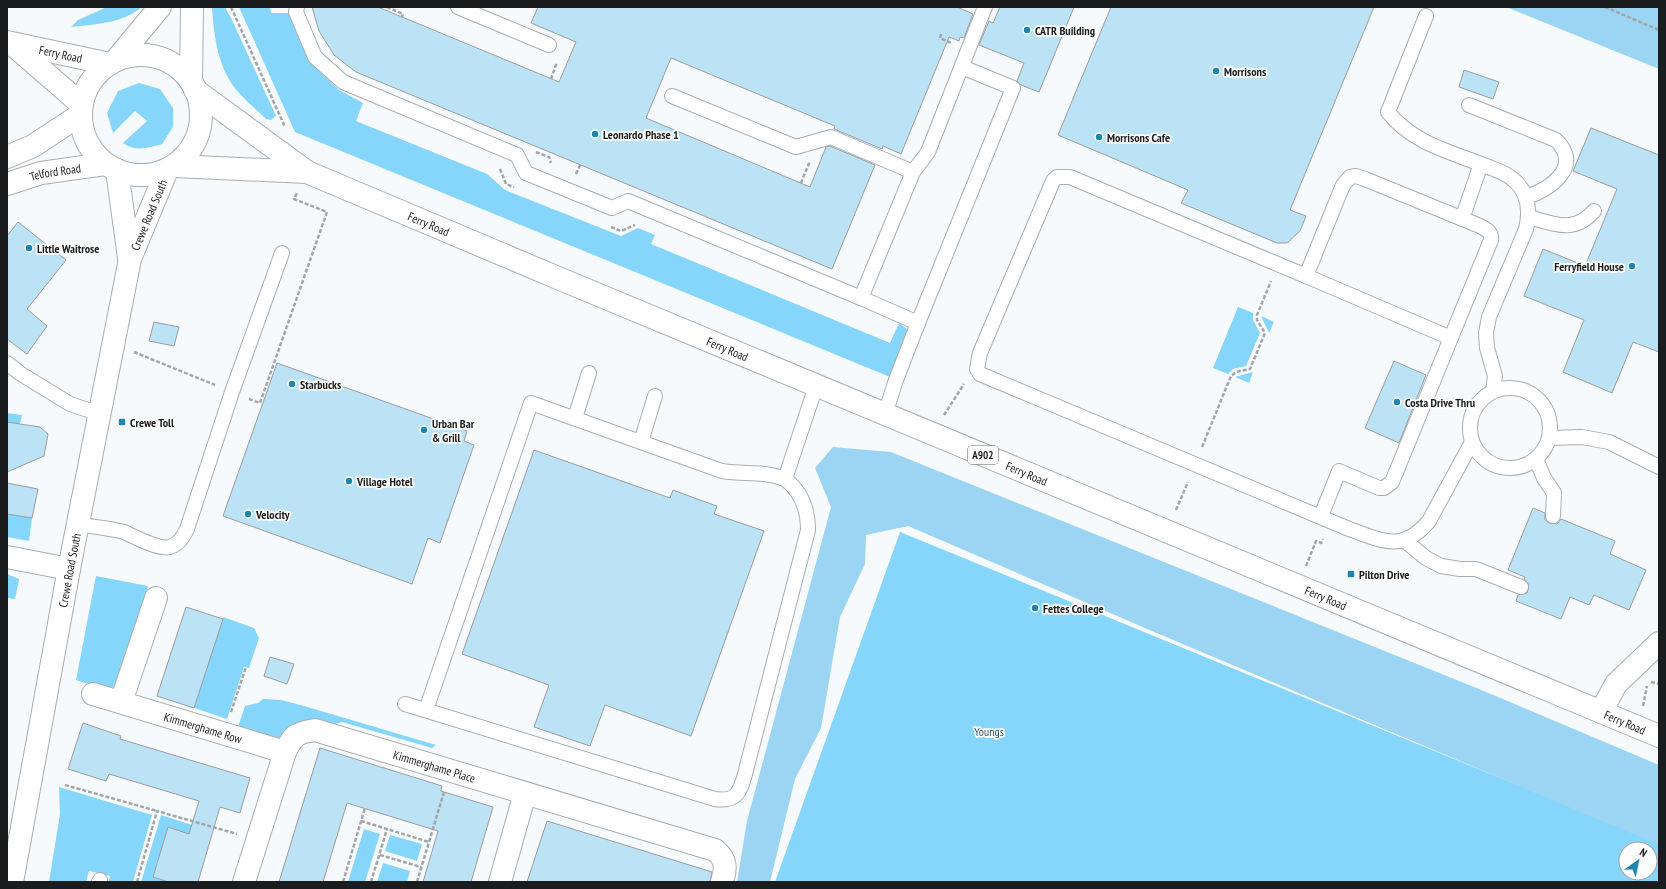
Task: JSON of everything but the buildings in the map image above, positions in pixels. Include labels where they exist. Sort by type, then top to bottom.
[{"type":"main road","points":[[113,62],[160,7]]},
{"type":"main road","points":[[192,7],[193,86]]},
{"type":"main road","name":"Ferry Road","points":[[9,43],[113,62]]},
{"type":"main road","name":"Ferry Road","points":[[9,43],[81,110]]},
{"type":"main road","points":[[144,55],[158,58],[171,63],[182,71],[193,86],[200,103],[201,118],[199,132],[193,145],[185,156],[170,168],[155,174],[142,176],[129,174],[111,167],[95,154],[87,142],[82,129],[81,110],[85,92],[99,71],[113,62],[130,56],[144,55]]},
{"type":"main road","name":"Ferry Road","points":[[193,86],[307,172],[816,386],[1659,736]]},
{"type":"main road","points":[[7,156],[33,146],[81,110]]},
{"type":"main road","name":"Crewe Road South","points":[[111,167],[130,260]]},
{"type":"main road","name":"Telford Road","points":[[7,184],[41,173],[111,167]]},
{"type":"main road","name":"Ferry Road","points":[[170,168],[307,172]]},
{"type":"main road","name":"Crewe Road South","points":[[12,882],[69,569],[130,260],[170,168]]},
{"type":"main road","points":[[7,557],[69,569]]},
{"type":"main road","points":[[121,702],[156,598]]},
{"type":"main road","points":[[1601,712],[1616,684],[1659,643]]},
{"type":"main road","name":"Kimmerghame Row","points":[[93,694],[285,752]]},
{"type":"main road","name":"Kimmerghame Place","points":[[244,882],[285,752],[292,737],[302,732],[314,730],[715,850],[722,856],[726,869],[722,882]]},
{"type":"main road","points":[[500,882],[525,793]]},
{"type":"lane","points":[[297,7],[296,12],[315,57],[343,82],[517,155],[526,173],[612,208],[628,201],[918,323]]},
{"type":"lane","points":[[458,7],[549,45]]},
{"type":"lane","points":[[861,298],[913,172],[928,152],[985,7]]},
{"type":"lane","points":[[1426,16],[1388,112],[1397,124],[1413,136],[1506,174],[1515,181],[1526,196],[1528,206],[1529,217],[1526,229],[1489,317],[1486,333],[1487,348],[1495,376],[1493,391]]},
{"type":"lane","points":[[884,414],[918,323],[1014,88],[962,67]]},
{"type":"lane","points":[[672,96],[796,147],[831,137],[913,172]]},
{"type":"lane","points":[[1469,105],[1556,140],[1563,147],[1566,155],[1566,164],[1562,173],[1548,188],[1526,196]]},
{"type":"lane","points":[[1462,218],[1482,164]]},
{"type":"lane","points":[[1306,276],[1343,185],[1350,177],[1356,176],[1365,179],[1462,218],[1487,229],[1492,237],[1392,482],[1384,488],[1380,488],[1339,471],[1323,518]]},
{"type":"lane","points":[[1451,338],[1070,177],[1057,177],[1053,181],[980,353],[977,369],[980,374],[1323,518],[1383,541],[1405,541],[1422,530],[1429,521],[1472,442]]},
{"type":"lane","points":[[1529,217],[1551,224],[1569,226],[1581,223],[1594,211]]},
{"type":"lane","points":[[78,524],[122,532],[162,547],[169,547],[178,543],[186,529],[232,392],[282,253]]},
{"type":"lane","points":[[7,363],[21,374],[70,404],[100,414]]},
{"type":"lane","points":[[574,418],[589,373]]},
{"type":"lane","points":[[785,479],[816,386]]},
{"type":"lane","points":[[1506,388],[1518,388],[1531,393],[1540,402],[1547,413],[1550,425],[1549,438],[1544,450],[1536,460],[1525,466],[1513,469],[1500,468],[1489,463],[1479,455],[1472,442],[1469,427],[1472,412],[1480,400],[1493,391],[1506,388]]},
{"type":"lane","points":[[641,442],[655,396]]},
{"type":"lane","points":[[405,704],[715,799],[729,799],[736,796],[740,791],[745,774],[808,530],[808,518],[804,502],[797,490],[785,479],[774,475],[722,471],[531,403],[426,710]]},
{"type":"lane","points":[[1549,438],[1582,437],[1609,442],[1659,467]]},
{"type":"lane","points":[[1536,460],[1544,478],[1554,493],[1553,516]]},
{"type":"lane","points":[[1405,541],[1426,558],[1441,566],[1460,569],[1476,569],[1521,587]]},
{"type":"path","points":[[231,7],[286,130]]},
{"type":"path","points":[[387,7],[403,14],[402,17]]},
{"type":"path","points":[[1605,7],[1659,30]]},
{"type":"path","points":[[941,34],[940,38],[953,43]]},
{"type":"path","points":[[131,351],[260,403],[327,212],[294,199],[307,172]]},
{"type":"path","points":[[1168,531],[1231,376],[1236,372],[1250,369],[1265,333],[1257,315],[1278,264]]},
{"type":"path","points":[[932,434],[977,363]]},
{"type":"path","points":[[1298,585],[1316,541],[1321,543],[1324,536],[1319,534],[1323,518]]},
{"type":"path","points":[[224,734],[246,667]]},
{"type":"path","points":[[417,882],[451,771]]},
{"type":"path","points":[[65,785],[257,839]]},
{"type":"path","points":[[342,882],[365,808]]},
{"type":"path","points":[[137,882],[157,811]]},
{"type":"path","points":[[361,821],[429,842]]},
{"type":"path","points":[[371,882],[387,829]]},
{"type":"path","points":[[380,855],[421,867]]},
{"type":"green space","points":[[107,7],[142,7],[134,13],[117,20],[99,24],[71,27],[78,20]]},
{"type":"green space","points":[[212,7],[225,7],[232,20],[276,116],[271,120],[266,119],[242,96],[226,74],[218,53]]},
{"type":"green space","points":[[239,7],[270,7],[271,13],[291,13],[309,61],[339,90],[363,103],[356,121],[487,174],[505,190],[621,236],[638,228],[655,235],[651,244],[890,343],[899,323],[907,329],[907,333],[890,377],[295,132]]},
{"type":"green space","points":[[139,83],[160,89],[173,108],[173,127],[162,144],[152,147],[132,148],[123,143],[147,121],[135,111],[113,133],[107,113],[118,91]]},
{"type":"green space","points":[[1238,307],[1253,313],[1253,320],[1260,333],[1246,366],[1233,369],[1228,374],[1213,368]]},
{"type":"green space","points":[[1261,316],[1274,322],[1269,333]]},
{"type":"green space","points":[[1253,372],[1249,383],[1235,377]]},
{"type":"green space","points":[[7,413],[22,415],[20,424],[7,422]]},
{"type":"green space","points":[[7,514],[32,518],[29,541],[7,537]]},
{"type":"green space","name":"Youngs","points":[[900,532],[1654,841],[1618,841],[1618,881],[1658,881],[1659,843],[1659,882],[775,882]]},
{"type":"green space","points":[[7,574],[19,579],[15,599],[7,598]]},
{"type":"green space","points":[[96,576],[148,586],[119,679],[117,684],[107,689],[76,680]]},
{"type":"green space","points":[[223,617],[254,628],[259,638],[249,668],[244,667],[227,719],[194,708]]},
{"type":"green space","points":[[263,699],[281,700],[304,706],[436,745],[432,748],[342,722],[278,741],[237,730],[245,706],[258,703]]},
{"type":"green space","points":[[59,787],[152,815],[133,882],[109,882],[110,876],[89,871],[86,882],[49,882],[60,814]]},
{"type":"green space","points":[[161,815],[192,825],[189,834],[168,827],[162,846],[204,859],[158,859],[153,877],[169,882],[141,882]]},
{"type":"green space","points":[[364,829],[380,834],[365,882],[348,882]]},
{"type":"green space","points":[[390,835],[422,844],[417,861],[385,851]]},
{"type":"green space","points":[[383,863],[410,871],[407,882],[377,882]]},
{"type":"shaded area","points":[[1506,7],[1659,7],[1659,69]]},
{"type":"shaded area","points":[[833,447],[891,452],[1479,689],[1659,765],[1659,845],[1658,841],[1650,841],[1166,637],[908,526],[866,535],[865,564],[840,617],[821,728],[795,779],[770,882],[737,882],[747,821],[831,507],[815,468]]},
{"type":"place","name":"CATR Building","points":[[1027,30]]},
{"type":"place","name":"Morrisons","points":[[1216,71]]},
{"type":"place","name":"Leonardo Phase 1","points":[[595,134]]},
{"type":"place","name":"Morrisons Cafe","points":[[1099,137]]},
{"type":"place","name":"Little Waitrose","points":[[29,248]]},
{"type":"place","name":"Ferryfield House","points":[[1632,266]]},
{"type":"place","name":"Starbucks","points":[[292,384]]},
{"type":"place","name":"Costa Drive Thru","points":[[1397,402]]},
{"type":"place","name":"Crewe Toll","points":[[122,422]]},
{"type":"place","name":"Urban Bar & Grill","points":[[424,430]]},
{"type":"place","name":"Village Hotel","points":[[349,481]]},
{"type":"place","name":"Velocity","points":[[248,514]]},
{"type":"place","name":"Pilton Drive","points":[[1351,574]]},
{"type":"place","name":"Fettes College","points":[[1035,608]]}]
